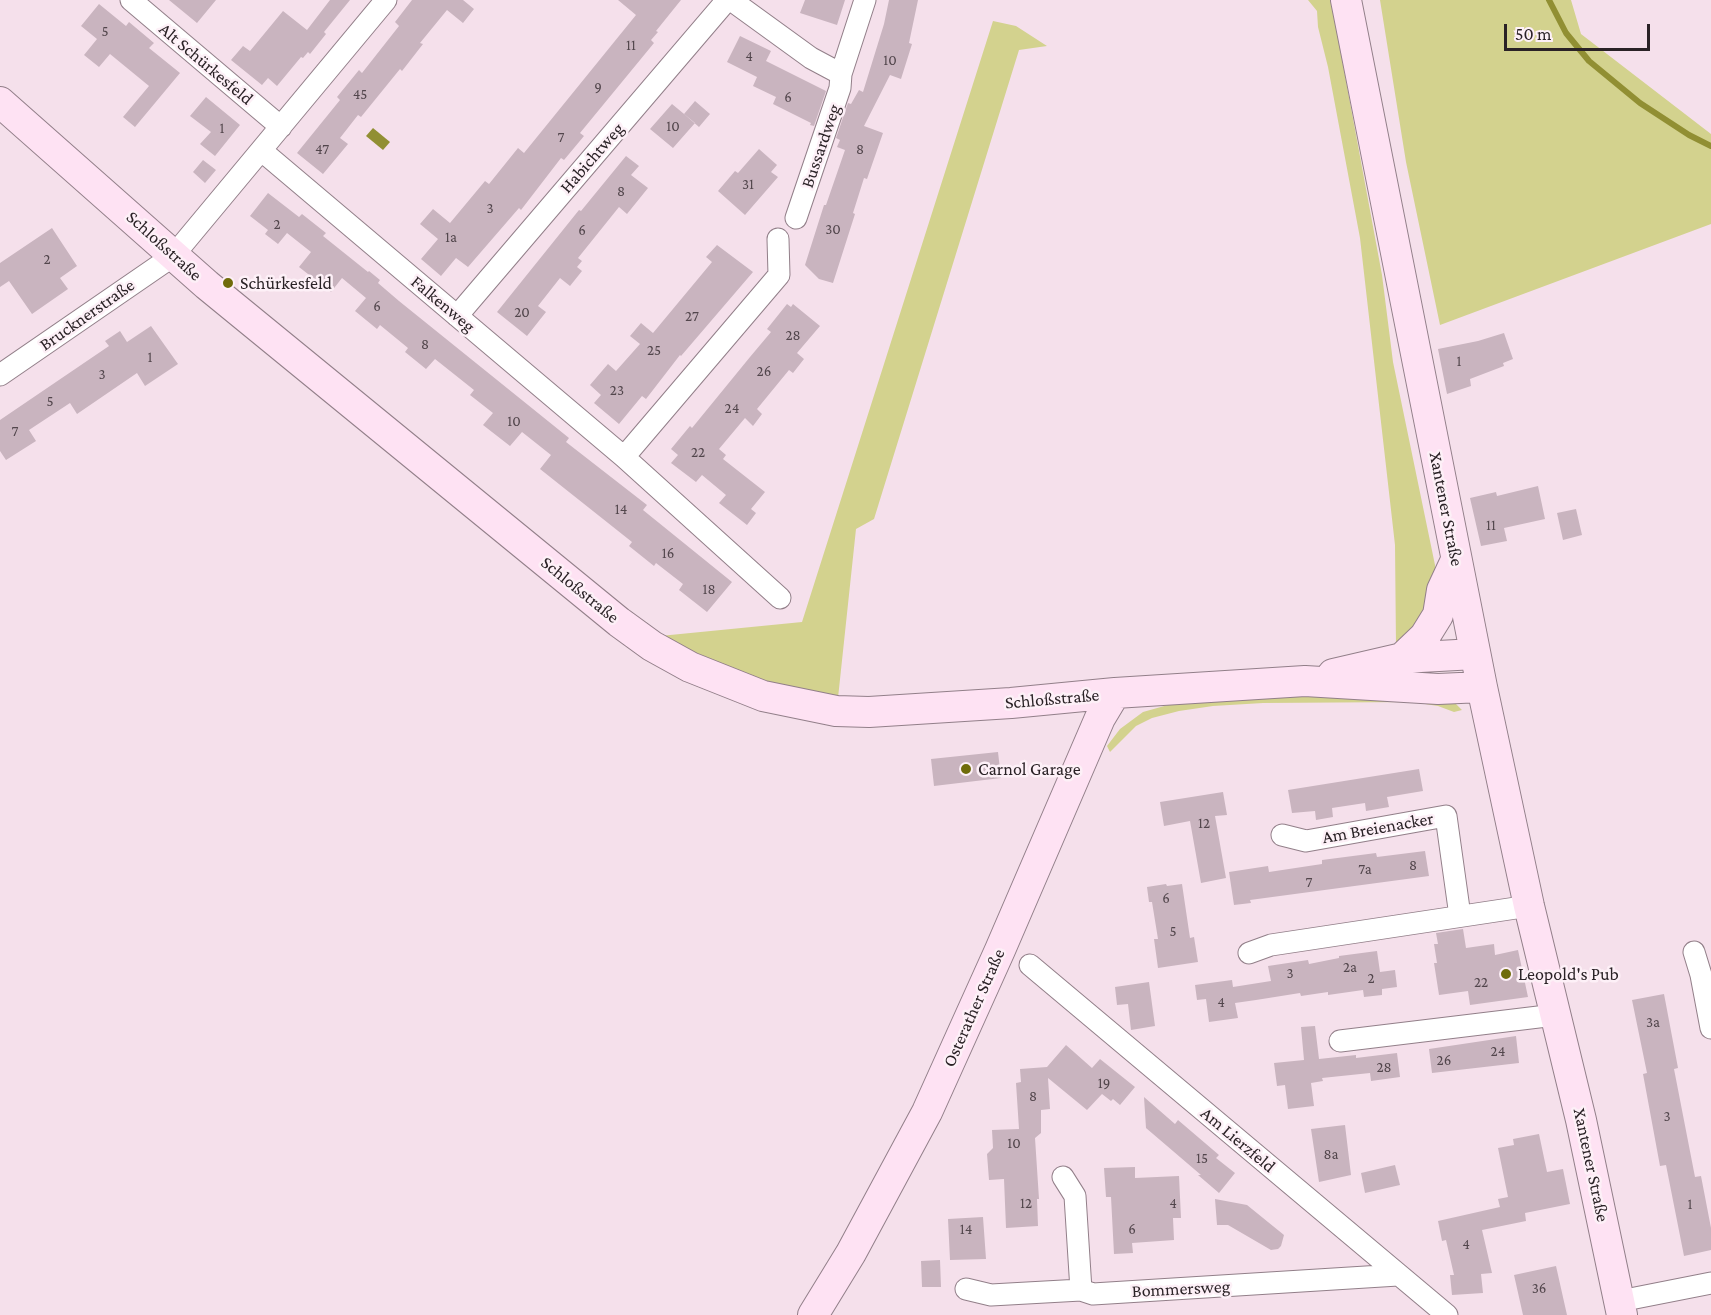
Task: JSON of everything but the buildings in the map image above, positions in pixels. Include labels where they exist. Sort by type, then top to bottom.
[{"type":"main road","name":"Xantener Straße","points":[[1346,0],[1475,654],[1529,906],[1581,1120],[1621,1308]]},
{"type":"main road","name":"Schloßstraße","points":[[0,102],[174,256],[619,622],[652,646],[690,667],[763,696],[836,711],[869,712],[1305,681],[1438,689],[1482,687]]},
{"type":"main road","points":[[1402,658],[1425,636],[1438,615],[1442,590],[1456,560]]},
{"type":"main road","name":"Schloßstraße","points":[[1305,681],[1402,658],[1475,654]]},
{"type":"main road","name":"Osterather Straße","points":[[813,1315],[851,1253],[927,1112],[1100,718],[1115,693]]},
{"type":"street","name":"Alt Schürkesfeld","points":[[131,0],[281,127]]},
{"type":"street","points":[[174,256],[386,0]]},
{"type":"street","points":[[729,0],[811,58],[841,74]]},
{"type":"street","name":"Habichtweg","points":[[457,316],[729,0]]},
{"type":"street","name":"Bussardweg","points":[[796,218],[840,88],[841,74],[865,0]]},
{"type":"street","name":"Falkenweg","points":[[262,151],[624,457],[780,598]]},
{"type":"street","points":[[624,457],[779,274],[778,239]]},
{"type":"street","name":"Brucknerstraße","points":[[0,375],[174,256]]},
{"type":"street","name":"Am Breienacker","points":[[1282,835],[1306,841],[1446,816],[1460,916]]},
{"type":"street","points":[[1249,953],[1271,945],[1529,906]]},
{"type":"street","points":[[1694,952],[1701,975],[1711,1028]]},
{"type":"street","name":"Am Lierzfeld","points":[[1030,966],[1447,1315]]},
{"type":"street","points":[[1340,1041],[1555,1016]]},
{"type":"street","points":[[1063,1177],[1075,1196],[1081,1290]]},
{"type":"street","name":"Bommersweg","points":[[966,1289],[991,1295],[1081,1290],[1093,1294],[1398,1275]]},
{"type":"street","points":[[1621,1308],[1711,1283]]},
{"type":"shaded area","points":[[1308,0],[1331,0],[1382,275],[1393,362],[1435,565],[1435,594],[1428,614],[1396,646],[1395,545],[1360,238],[1328,67],[1318,27],[1317,11]]},
{"type":"shaded area","points":[[1380,0],[1571,0],[1581,34],[1711,134],[1711,224],[1440,325],[1406,162]]},
{"type":"shaded area","points":[[993,21],[1016,26],[1047,46],[1019,50],[874,519],[856,529],[838,698],[767,684],[719,667],[660,636],[802,622]]},
{"type":"shaded area","points":[[373,128],[390,142],[383,150],[366,136]]},
{"type":"shaded area","points":[[1335,693],[1453,701],[1462,710],[1454,712],[1438,706],[1412,702],[1263,703],[1213,706],[1152,718],[1136,726],[1110,752],[1107,746],[1120,729],[1143,712],[1175,703]]},
{"type":"waterway","points":[[1549,0],[1566,33],[1589,61],[1640,103],[1689,135],[1711,146]]},
{"type":"place","name":"Schürkesfeld","points":[[228,283]]},
{"type":"place","name":"Carnol Garage","points":[[966,769]]},
{"type":"place","name":"Leopold's Pub","points":[[1506,974]]}]
